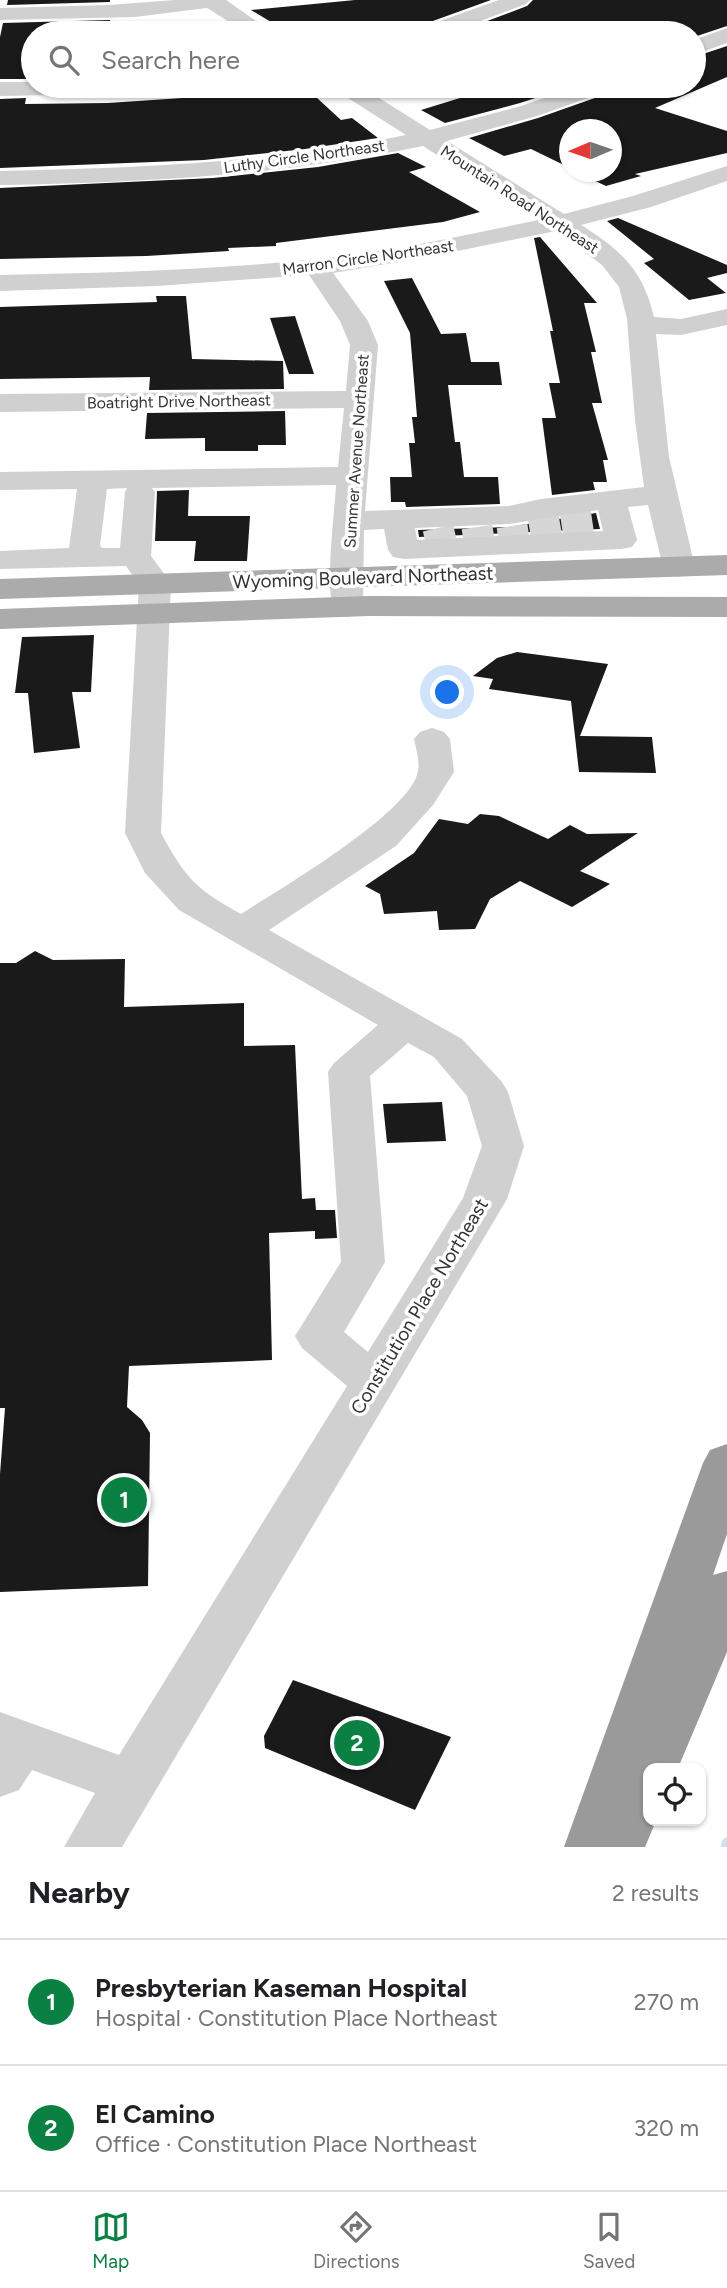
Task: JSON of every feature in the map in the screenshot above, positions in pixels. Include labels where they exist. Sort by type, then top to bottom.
[{"type":"highway","points":[[592,1847],[727,1463]]},
{"type":"highway","points":[[653,1763],[727,1591]]},
{"type":"highway","points":[[617,1847],[643,1787]]},
{"type":"main road","name":"Wyoming Boulevard Northeast","points":[[354,597],[442,542],[579,532],[679,567],[727,565]]},
{"type":"main road","points":[[354,597],[658,590],[679,580],[679,567]]},
{"type":"main road","name":"Wyoming Boulevard Northeast","points":[[0,589],[154,599],[354,597],[727,607]]},
{"type":"main road","name":"Wyoming Boulevard Northeast","points":[[0,618],[154,599]]},
{"type":"street","points":[[0,13],[101,12],[212,0],[244,21]]},
{"type":"street","points":[[461,21],[519,0]]},
{"type":"street","points":[[706,43],[727,35]]},
{"type":"street","points":[[0,89],[21,89]]},
{"type":"street","name":"Mountain Road Northeast","points":[[364,98],[561,223],[615,261],[632,285],[641,325],[649,420],[663,505],[679,567]]},
{"type":"street","name":"Luthy Circle Northeast","points":[[0,178],[131,175],[312,158],[425,137],[527,113],[568,98]]},
{"type":"street","name":"Marron Circle Northeast","points":[[0,282],[112,281],[316,267],[445,246],[561,223],[614,210],[727,173]]},
{"type":"street","name":"Summer Avenue Northeast","points":[[316,267],[354,321],[364,345],[350,521],[354,597]]},
{"type":"street","points":[[641,325],[681,327],[727,317]]},
{"type":"street","name":"Boatright Drive Northeast","points":[[0,403],[358,399]]},
{"type":"street","points":[[0,481],[352,476]]},
{"type":"street","points":[[93,479],[84,548],[94,557]]},
{"type":"street","points":[[140,492],[135,557],[154,599]]},
{"type":"street","points":[[611,499],[663,505]]},
{"type":"street","points":[[350,521],[397,519],[404,550],[478,532],[512,531],[545,525],[621,540],[611,499]]},
{"type":"street","points":[[579,532],[611,499]]},
{"type":"street","points":[[0,560],[135,557]]},
{"type":"street","name":"Constitution Place Northeast","points":[[92,1847],[485,1199],[503,1146],[487,1092],[448,1048],[241,931],[185,894],[164,873],[143,833],[154,599]]},
{"type":"street","points":[[241,931],[383,838],[420,797],[436,772],[432,738]]},
{"type":"street","points":[[374,1382],[318,1336],[363,1262],[349,1072],[405,1024]]},
{"type":"street","points":[[7,1750],[131,1783]]},
{"type":"building","points":[[8,0],[110,0],[110,2],[7,5]]},
{"type":"building","points":[[355,0],[491,0],[433,21],[269,21],[251,10]]},
{"type":"building","points":[[533,0],[727,0],[727,26],[706,33],[706,21],[487,21],[527,6]]},
{"type":"building","points":[[21,22],[21,79],[0,79],[0,37],[3,23]]},
{"type":"building","points":[[727,46],[727,77],[706,86],[706,53]]},
{"type":"building","points":[[26,98],[25,104],[108,103],[182,98],[317,98],[341,120],[352,118],[378,138],[204,160],[0,168],[0,99]]},
{"type":"building","points":[[460,98],[535,98],[445,123],[421,110]]},
{"type":"building","points":[[595,98],[678,98],[655,108],[727,131],[727,153],[635,174],[641,176],[622,181],[622,119],[559,119],[559,163],[531,149],[504,156],[469,138]]},
{"type":"building","points":[[398,153],[426,167],[409,172],[480,212],[443,222],[276,243],[276,246],[228,248],[229,251],[0,259],[0,188],[213,178],[318,167]]},
{"type":"building","points":[[597,182],[620,182],[606,186]]},
{"type":"building","points":[[618,218],[727,265],[727,273],[707,278],[726,293],[689,300],[644,263],[654,259],[607,221]]},
{"type":"building","points":[[540,237],[597,303],[584,303],[596,352],[591,352],[602,403],[592,403],[608,460],[603,460],[607,482],[593,482],[595,490],[552,495],[542,418],[556,418],[549,383],[560,383],[550,331],[553,331],[534,238]]},
{"type":"building","points":[[412,278],[441,334],[466,333],[471,362],[499,362],[502,385],[448,385],[455,442],[460,442],[464,477],[498,477],[500,504],[406,507],[405,502],[391,502],[390,477],[412,477],[409,443],[415,443],[412,417],[417,417],[410,333],[384,281]]},
{"type":"building","points":[[156,296],[186,296],[192,359],[283,361],[284,389],[149,390],[150,377],[0,379],[0,307],[157,302]]},
{"type":"building","points":[[295,316],[314,374],[289,374],[270,318]]},
{"type":"building","points":[[285,411],[286,445],[258,445],[258,451],[205,451],[205,438],[145,439],[147,413]]},
{"type":"building","points":[[189,490],[188,516],[250,516],[247,561],[194,561],[196,541],[155,541],[157,491]]},
{"type":"building","points":[[596,513],[600,529],[419,537],[418,530],[509,527]]},
{"type":"building","points":[[94,635],[91,692],[72,692],[80,748],[34,753],[28,693],[15,693],[22,637]]},
{"type":"building","points":[[517,652],[608,664],[580,736],[652,737],[656,773],[579,772],[571,701],[489,689],[493,679],[473,676],[497,658]]},
{"type":"building","points":[[480,814],[499,816],[548,839],[570,825],[587,834],[638,833],[580,871],[610,884],[572,907],[520,881],[490,899],[475,929],[439,930],[437,911],[384,914],[380,894],[365,886],[414,853],[439,819],[468,824]]},
{"type":"building","points":[[35,951],[53,960],[125,959],[124,1007],[244,1003],[244,1046],[295,1045],[302,1199],[315,1198],[316,1210],[335,1210],[337,1238],[315,1239],[315,1231],[269,1233],[272,1360],[129,1366],[127,1407],[142,1420],[150,1433],[148,1586],[0,1592],[0,1474],[5,1408],[0,1408],[0,963],[16,963]]},
{"type":"building","points":[[442,1102],[446,1141],[387,1143],[383,1104]]},
{"type":"building","points":[[293,1680],[451,1737],[415,1810],[265,1748],[264,1736]]},
{"type":"waterway","points":[[726,1847],[727,1843]]},
{"type":"tunnel","points":[[575,510],[579,537]]},
{"type":"tunnel","points":[[542,511],[547,538]]},
{"type":"tunnel","points":[[512,526],[514,539]]},
{"type":"tunnel","points":[[477,527],[479,540]]},
{"type":"tunnel","points":[[438,528],[441,541]]},
{"type":"place","name":"Presbyterian Kaseman Hospital","points":[[124,1500]]},
{"type":"place","name":"El Camino","points":[[357,1743]]}]
